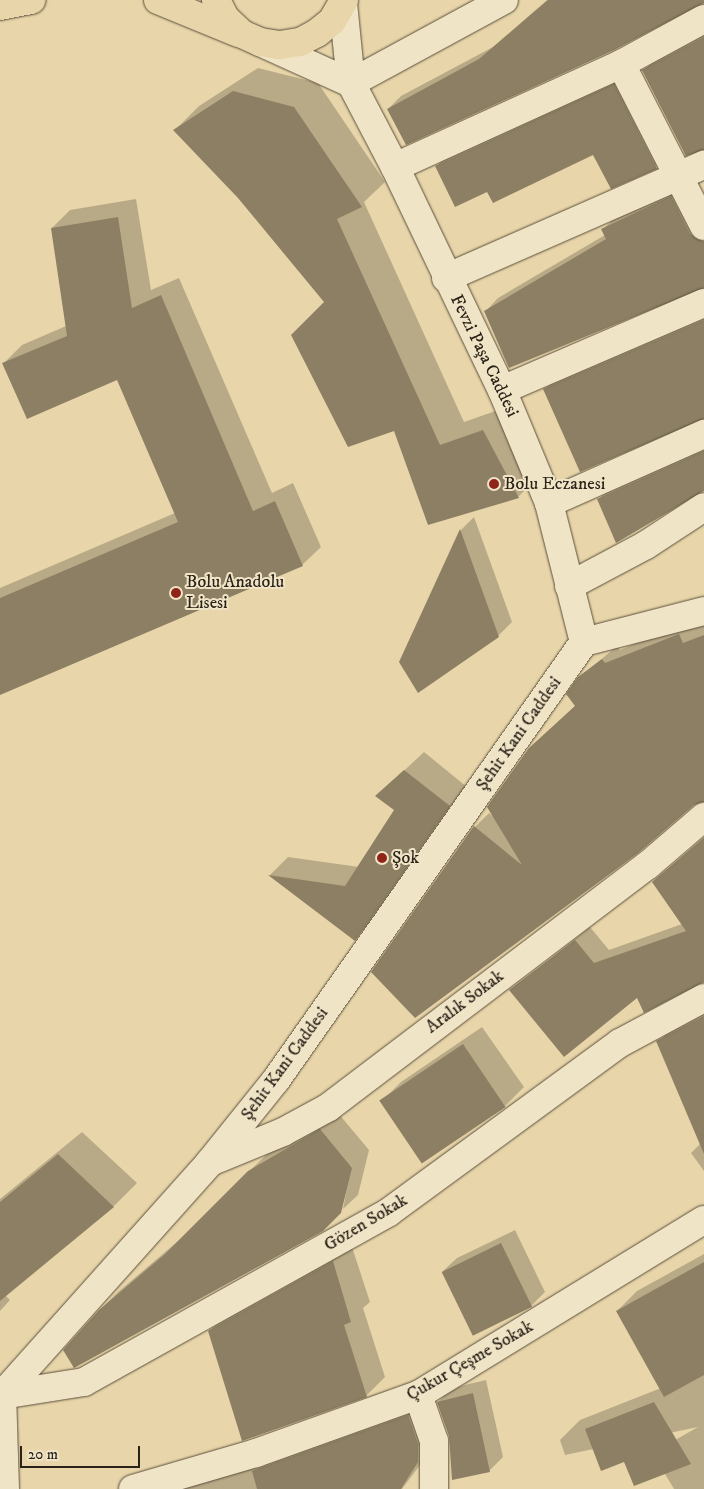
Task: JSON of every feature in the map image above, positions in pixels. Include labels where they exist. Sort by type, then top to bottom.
[{"type":"main road","points":[[0,6],[31,0]]},
{"type":"main road","points":[[158,0],[260,42],[280,45],[300,42],[318,33],[332,20],[345,1]]},
{"type":"main road","points":[[216,0],[225,18],[242,34],[260,42]]},
{"type":"street","points":[[351,83],[504,0]]},
{"type":"street","points":[[345,1],[351,83]]},
{"type":"street","points":[[395,167],[621,64],[704,19]]},
{"type":"street","points":[[260,42],[351,83]]},
{"type":"street","points":[[621,64],[692,170],[704,226]]},
{"type":"street","name":"Fevzi Paşa Caddesi","points":[[351,83],[395,167],[446,278],[502,390],[549,503],[584,642]]},
{"type":"street","points":[[446,278],[692,170]]},
{"type":"street","points":[[502,390],[704,303]]},
{"type":"street","points":[[549,503],[704,434]]},
{"type":"street","points":[[570,586],[646,545],[704,507]]},
{"type":"street","points":[[584,642],[704,611]]},
{"type":"street","name":"Şehit Kani Caddesi","points":[[2,1395],[210,1162],[276,1080],[584,642]]},
{"type":"street","name":"Aralık Sokak","points":[[210,1162],[283,1132],[329,1107],[648,865],[704,817]]},
{"type":"street","name":"Gözen Sokak","points":[[2,1395],[84,1382],[389,1212],[620,1043],[704,998]]},
{"type":"street","name":"Çukur Çeşme Sokak","points":[[133,1489],[256,1453],[418,1395],[704,1220]]},
{"type":"street","points":[[2,1395],[3,1481]]},
{"type":"street","points":[[418,1395],[434,1441],[434,1489]]},
{"type":"building","points":[[548,0],[704,0],[704,3],[614,50],[406,145],[387,109],[479,59]]},
{"type":"building","points":[[704,37],[704,150],[686,156],[642,70]]},
{"type":"building","points":[[614,84],[657,169],[611,189],[593,155],[493,203],[487,192],[455,207],[435,166]]},
{"type":"building","points":[[233,91],[294,107],[362,207],[337,219],[440,445],[483,430],[519,498],[428,525],[394,431],[348,447],[291,335],[324,302],[238,198],[173,130]]},
{"type":"building","points":[[671,196],[690,234],[704,242],[704,288],[509,368],[484,311],[606,239],[601,229]]},
{"type":"building","name":"Bolu Anadolu Lisesi","points":[[118,217],[132,308],[161,295],[253,511],[275,501],[303,566],[0,695],[0,598],[178,522],[117,380],[27,419],[2,363],[67,336],[51,228]]},
{"type":"building","points":[[704,320],[704,419],[580,472],[543,389]]},
{"type":"building","points":[[704,451],[704,491],[616,543],[597,499]]},
{"type":"building","points":[[460,529],[499,637],[418,693],[399,662]]},
{"type":"building","points":[[679,634],[683,643],[704,635],[704,802],[694,805],[638,853],[415,1018],[371,972],[474,826],[522,865],[487,807],[529,748],[575,706],[566,694],[578,677],[602,659],[605,663]]},
{"type":"building","points":[[404,770],[450,806],[355,941],[268,875],[345,886],[394,810],[375,796]]},
{"type":"building","points":[[704,838],[704,982],[644,1013],[637,998],[564,1057],[509,990],[575,940],[594,963],[686,931],[652,882]]},
{"type":"building","points":[[704,1016],[704,1154],[656,1041]]},
{"type":"building","points":[[463,1044],[505,1107],[422,1163],[379,1100]]},
{"type":"building","points":[[320,1129],[352,1168],[341,1213],[323,1231],[74,1368],[63,1350],[99,1310],[165,1254],[248,1171]]},
{"type":"building","points":[[58,1154],[114,1207],[0,1301],[0,1202]]},
{"type":"building","points":[[501,1243],[532,1307],[473,1336],[442,1272]]},
{"type":"building","points":[[333,1261],[351,1322],[344,1325],[367,1397],[242,1441],[208,1331]]},
{"type":"building","points":[[704,1262],[704,1375],[664,1397],[616,1311]]},
{"type":"building","points":[[473,1393],[490,1472],[452,1480],[449,1436],[437,1402]]},
{"type":"building","points":[[654,1402],[691,1464],[634,1486],[624,1462],[601,1471],[585,1429]]},
{"type":"building","points":[[408,1415],[418,1444],[418,1462],[401,1489],[257,1489],[252,1471]]},
{"type":"place","name":"Bolu Eczanesi","points":[[494,484]]},
{"type":"place","name":"Bolu Anadolu Lisesi","points":[[176,593]]},
{"type":"place","name":"Şok","points":[[382,858]]}]
